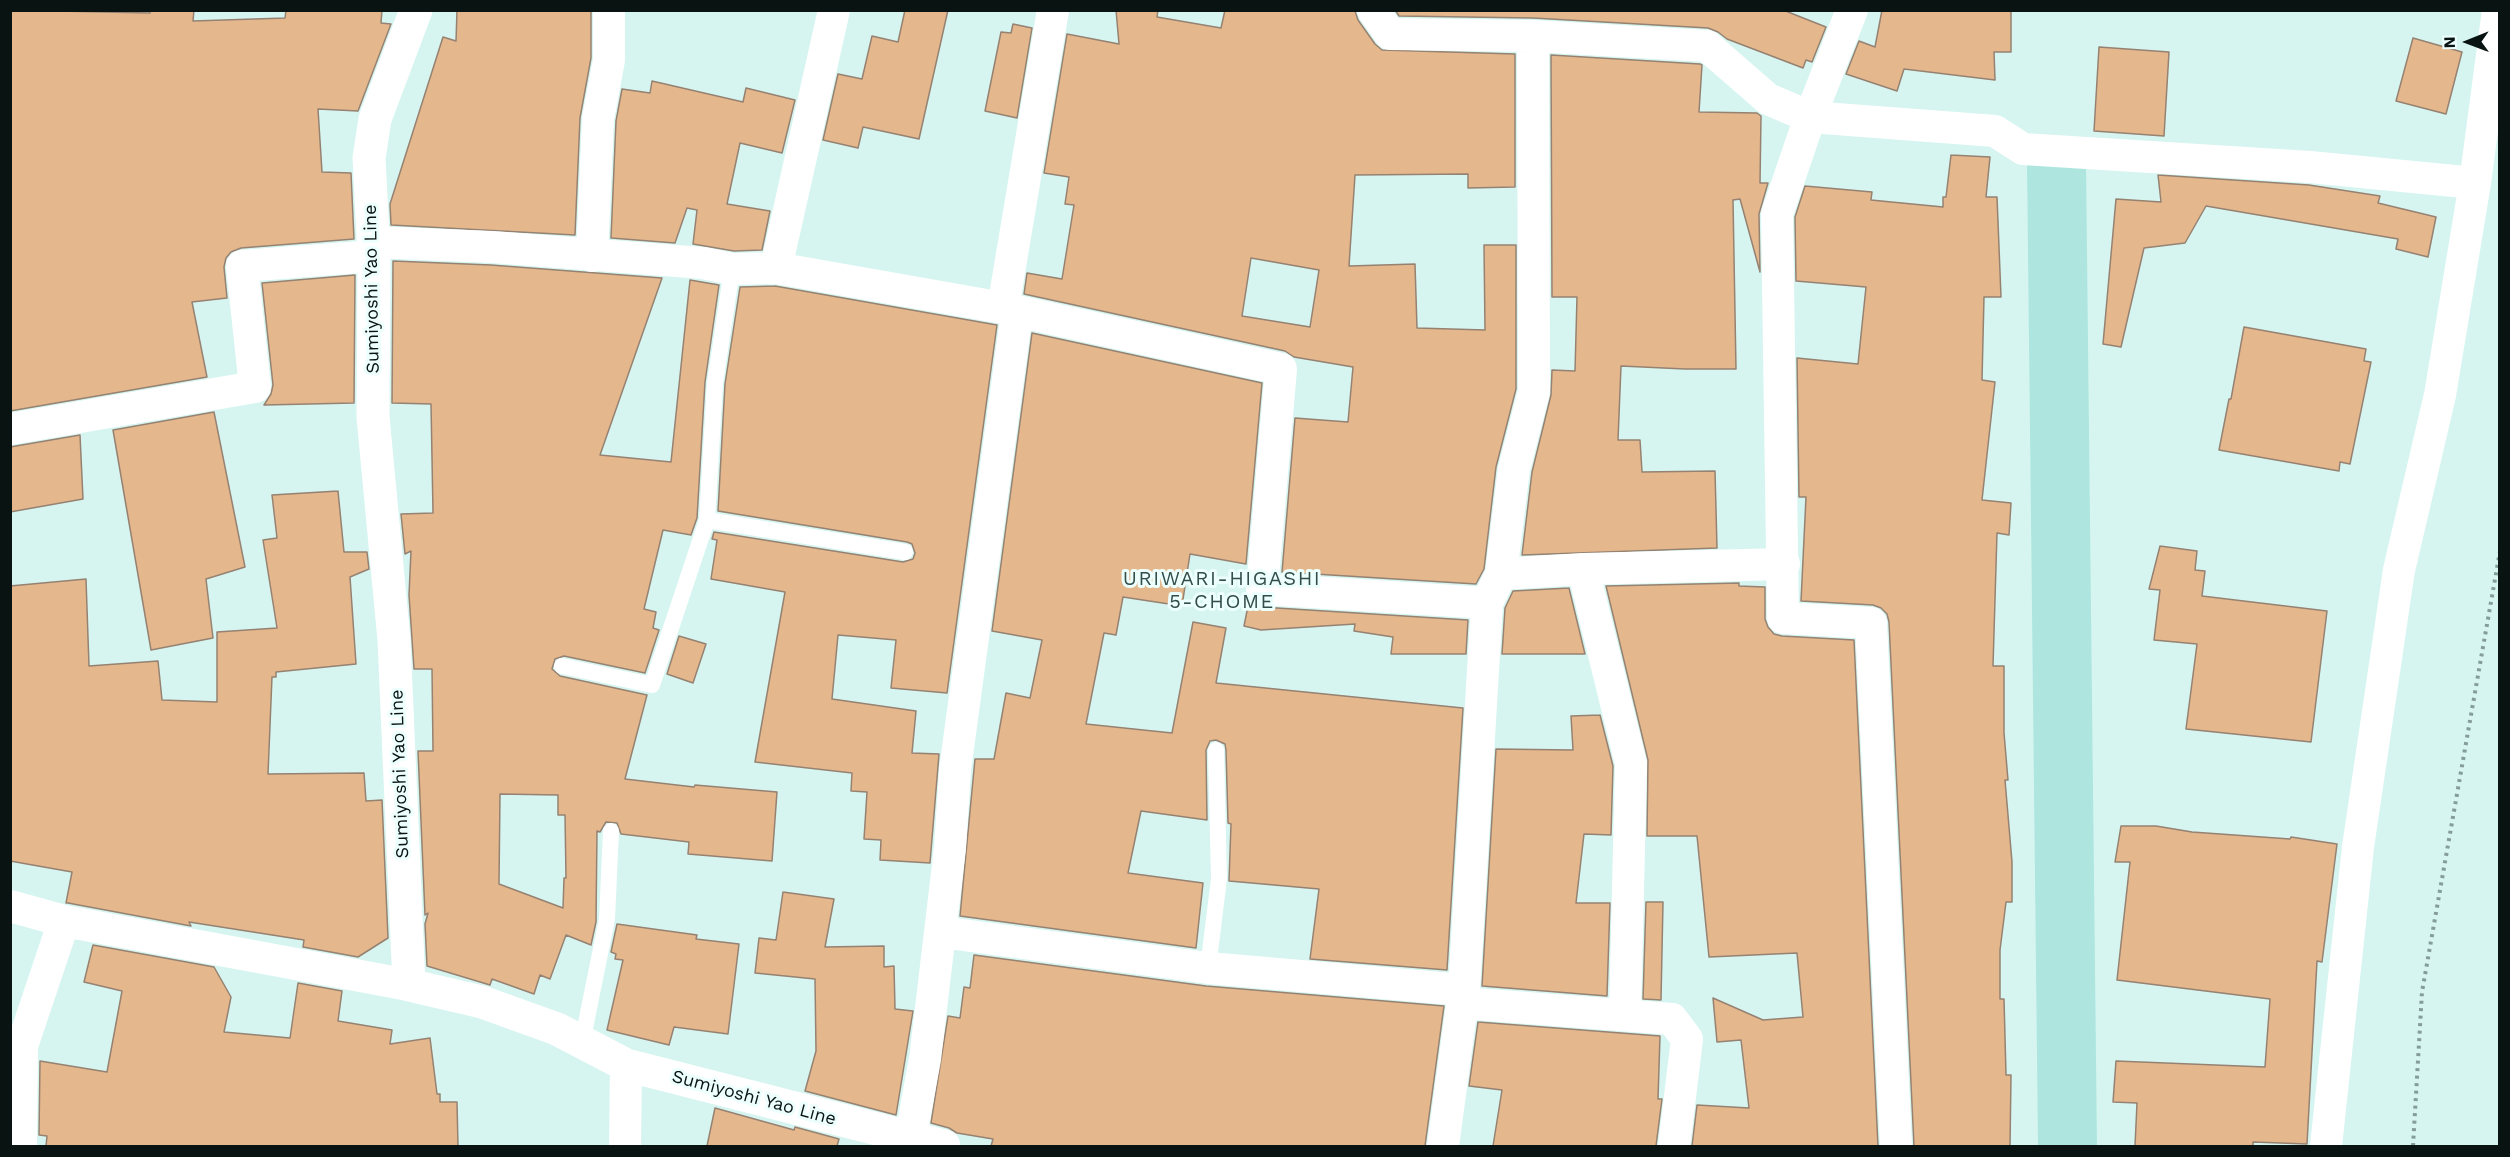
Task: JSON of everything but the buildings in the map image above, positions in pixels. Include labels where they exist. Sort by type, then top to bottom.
[{"type":"main road","name":"Sumiyoshi Yao Line","points":[[416,10],[375,119],[369,158],[374,249],[373,417],[394,640],[409,985],[482,1002],[557,1029],[626,1065],[910,1143],[944,1146]]},
{"type":"street","points":[[592,256],[598,119],[609,60],[609,10]]},
{"type":"street","points":[[776,268],[834,10]]},
{"type":"street","points":[[910,1143],[925,1059],[950,849],[955,770],[1010,310],[1053,10]]},
{"type":"street","points":[[1373,10],[1390,34],[1533,36],[1707,46],[1768,99],[1810,117],[1995,131],[2023,149],[2310,166],[2475,183]]},
{"type":"street","points":[[1851,10],[1810,117],[1777,214],[1784,564],[1783,618],[1871,623],[1896,1146]]},
{"type":"street","points":[[2326,1146],[2358,847],[2399,570],[2440,394],[2475,183],[2498,10]]},
{"type":"street","points":[[1443,1146],[1463,996],[1487,603],[1501,574],[1514,469],[1534,391],[1533,36]]},
{"type":"street","points":[[10,429],[255,387],[242,266],[374,249],[492,247],[703,263],[732,269],[776,268],[1010,310],[1281,369],[1263,589],[1487,603]]},
{"type":"street","points":[[1501,574],[1582,569],[1784,564]]},
{"type":"street","points":[[1582,569],[1631,764],[1625,1015]]},
{"type":"street","points":[[10,906],[64,921],[409,985]]},
{"type":"street","points":[[21,1146],[22,1046],[64,921]]},
{"type":"street","points":[[940,932],[1208,968],[1672,1019],[1687,1039],[1674,1146]]},
{"type":"street","points":[[625,1146],[626,1065]]},
{"type":"lane","points":[[562,666],[651,685],[707,520],[715,383],[732,269]]},
{"type":"lane","points":[[707,520],[904,552]]},
{"type":"lane","points":[[1208,968],[1219,879],[1216,750]]},
{"type":"lane","points":[[582,1043],[607,919],[612,831]]},
{"type":"path","points":[[2413,1146],[2422,992],[2499,551]]},
{"type":"shaded area","points":[[2086,162],[2097,1146],[2038,1146],[2027,163]]},
{"type":"district","name":"URIWARI-HIGASHI 5-CHOME","points":[[1222,590]]}]
